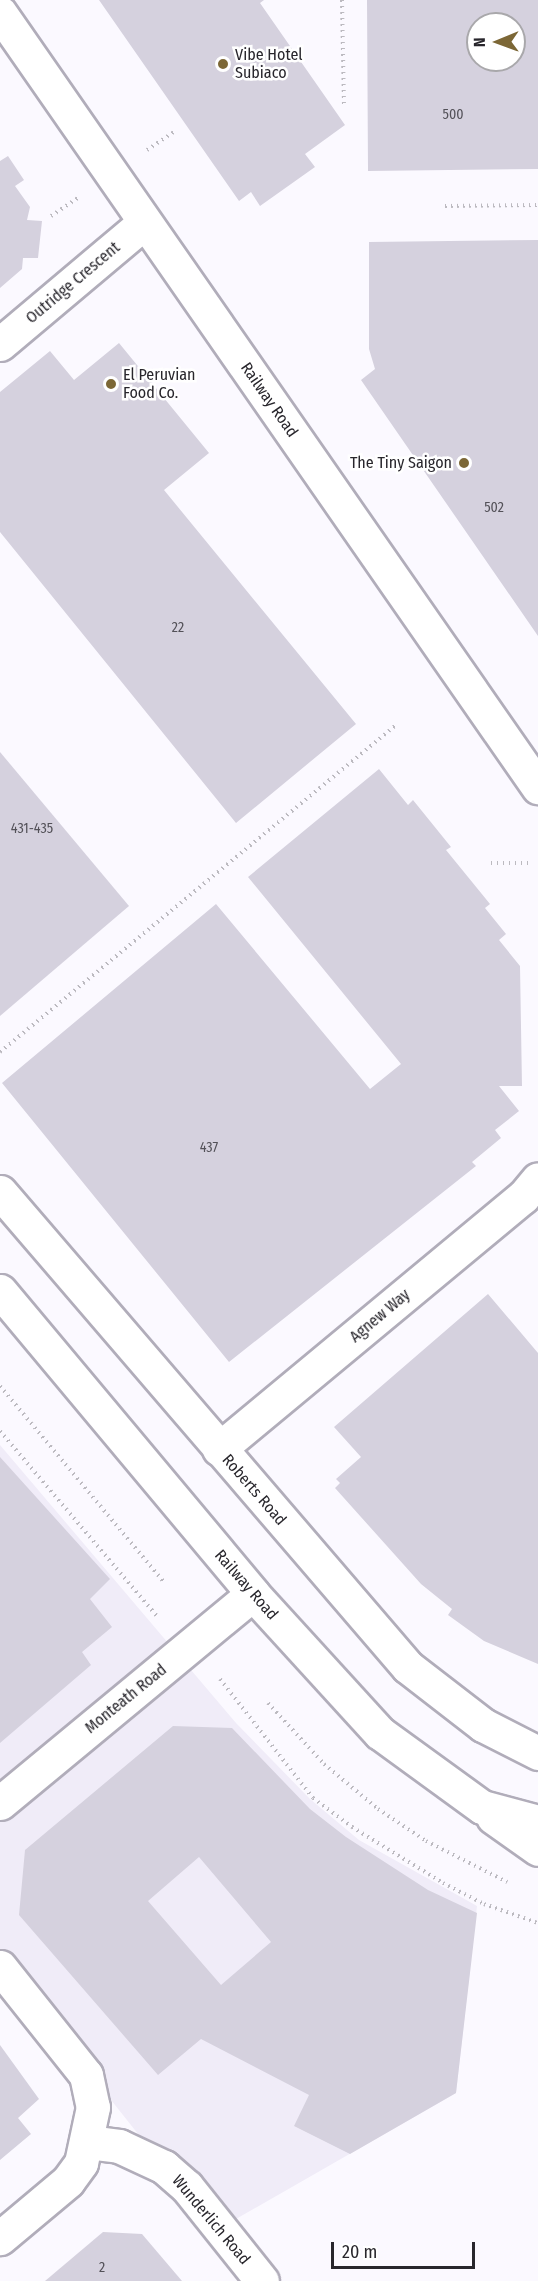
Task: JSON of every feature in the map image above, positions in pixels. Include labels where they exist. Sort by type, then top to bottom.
[{"type":"street","name":"Railway Road","points":[[0,13],[538,787]]},
{"type":"street","name":"Outridge Crescent","points":[[0,344],[145,222]]},
{"type":"street","name":"Agnew Way","points":[[219,1449],[523,1197],[538,1179]]},
{"type":"street","name":"Roberts Road","points":[[0,1192],[408,1667],[483,1725],[538,1753]]},
{"type":"street","name":"Railway Road","points":[[0,1291],[252,1594],[380,1733],[482,1807],[538,1822]]},
{"type":"street","name":"Monteath Road","points":[[0,1803],[252,1594]]},
{"type":"street","points":[[482,1807],[538,1849]]},
{"type":"street","points":[[0,1967],[86,2075],[93,2107],[88,2142],[81,2163],[68,2181],[0,2238]]},
{"type":"street","name":"Wunderlich Road","points":[[88,2142],[119,2146],[164,2167],[187,2187],[262,2281]]},
{"type":"path","points":[[342,0],[344,108]]},
{"type":"path","points":[[139,156],[174,132]]},
{"type":"path","points":[[51,216],[86,192]]},
{"type":"path","points":[[445,206],[538,205]]},
{"type":"path","points":[[0,1052],[396,725]]},
{"type":"path","points":[[490,863],[532,863]]},
{"type":"path","points":[[0,1386],[163,1581]]},
{"type":"path","points":[[0,1431],[158,1617]]},
{"type":"path","points":[[220,1679],[313,1798],[352,1827],[443,1883],[484,1904],[538,1923]]},
{"type":"path","points":[[268,1702],[324,1764],[378,1809],[447,1853],[511,1883]]},
{"type":"shaded area","points":[[0,1445],[236,1723],[310,1799],[359,1840],[477,1906],[456,2093],[215,2231],[0,1960]]},
{"type":"building","name":"Vibe Hotel Subiaco","points":[[99,0],[264,0],[260,3],[345,125],[305,154],[315,167],[260,206],[251,192],[239,201]]},
{"type":"building","points":[[367,0],[538,0],[538,169],[368,171]]},
{"type":"building","points":[[8,156],[24,180],[15,186],[30,207],[27,220],[42,221],[38,258],[23,258],[22,269],[0,288],[0,161]]},
{"type":"building","points":[[538,240],[538,636],[361,380],[375,369],[369,349],[369,242]]},
{"type":"building","points":[[119,343],[209,453],[164,490],[356,724],[236,823],[0,532],[0,392],[50,351],[74,380]]},
{"type":"building","points":[[0,752],[129,906],[0,1016]]},
{"type":"building","points":[[379,769],[408,805],[413,800],[451,847],[446,850],[490,904],[485,908],[506,934],[499,940],[520,966],[522,1086],[499,1086],[519,1111],[495,1130],[501,1138],[472,1162],[476,1166],[229,1362],[2,1083],[216,904],[370,1089],[401,1064],[248,877]]},
{"type":"building","points":[[488,1294],[538,1353],[538,1664],[484,1641],[448,1615],[452,1609],[421,1584],[335,1488],[340,1483],[336,1479],[361,1457],[334,1427]]},
{"type":"building","points":[[0,1457],[110,1579],[90,1599],[112,1627],[82,1652],[91,1665],[0,1743]]},
{"type":"building","points":[[173,1726],[232,1728],[310,1809],[346,1837],[428,1890],[477,1913],[456,2093],[350,2154],[294,2126],[309,2095],[201,2039],[158,2075],[19,1915],[25,1850]],"holes":[[[199,1857],[271,1942],[221,1985],[148,1901]]]},
{"type":"building","points":[[0,2045],[39,2099],[18,2118],[31,2134],[0,2160]]},
{"type":"building","points":[[103,2232],[142,2234],[182,2281],[45,2281]]},
{"type":"place","name":"Vibe Hotel Subiaco","points":[[223,64]]},
{"type":"place","name":"El Peruvian Food Co.","points":[[111,384]]},
{"type":"place","name":"The Tiny Saigon","points":[[464,463]]}]
